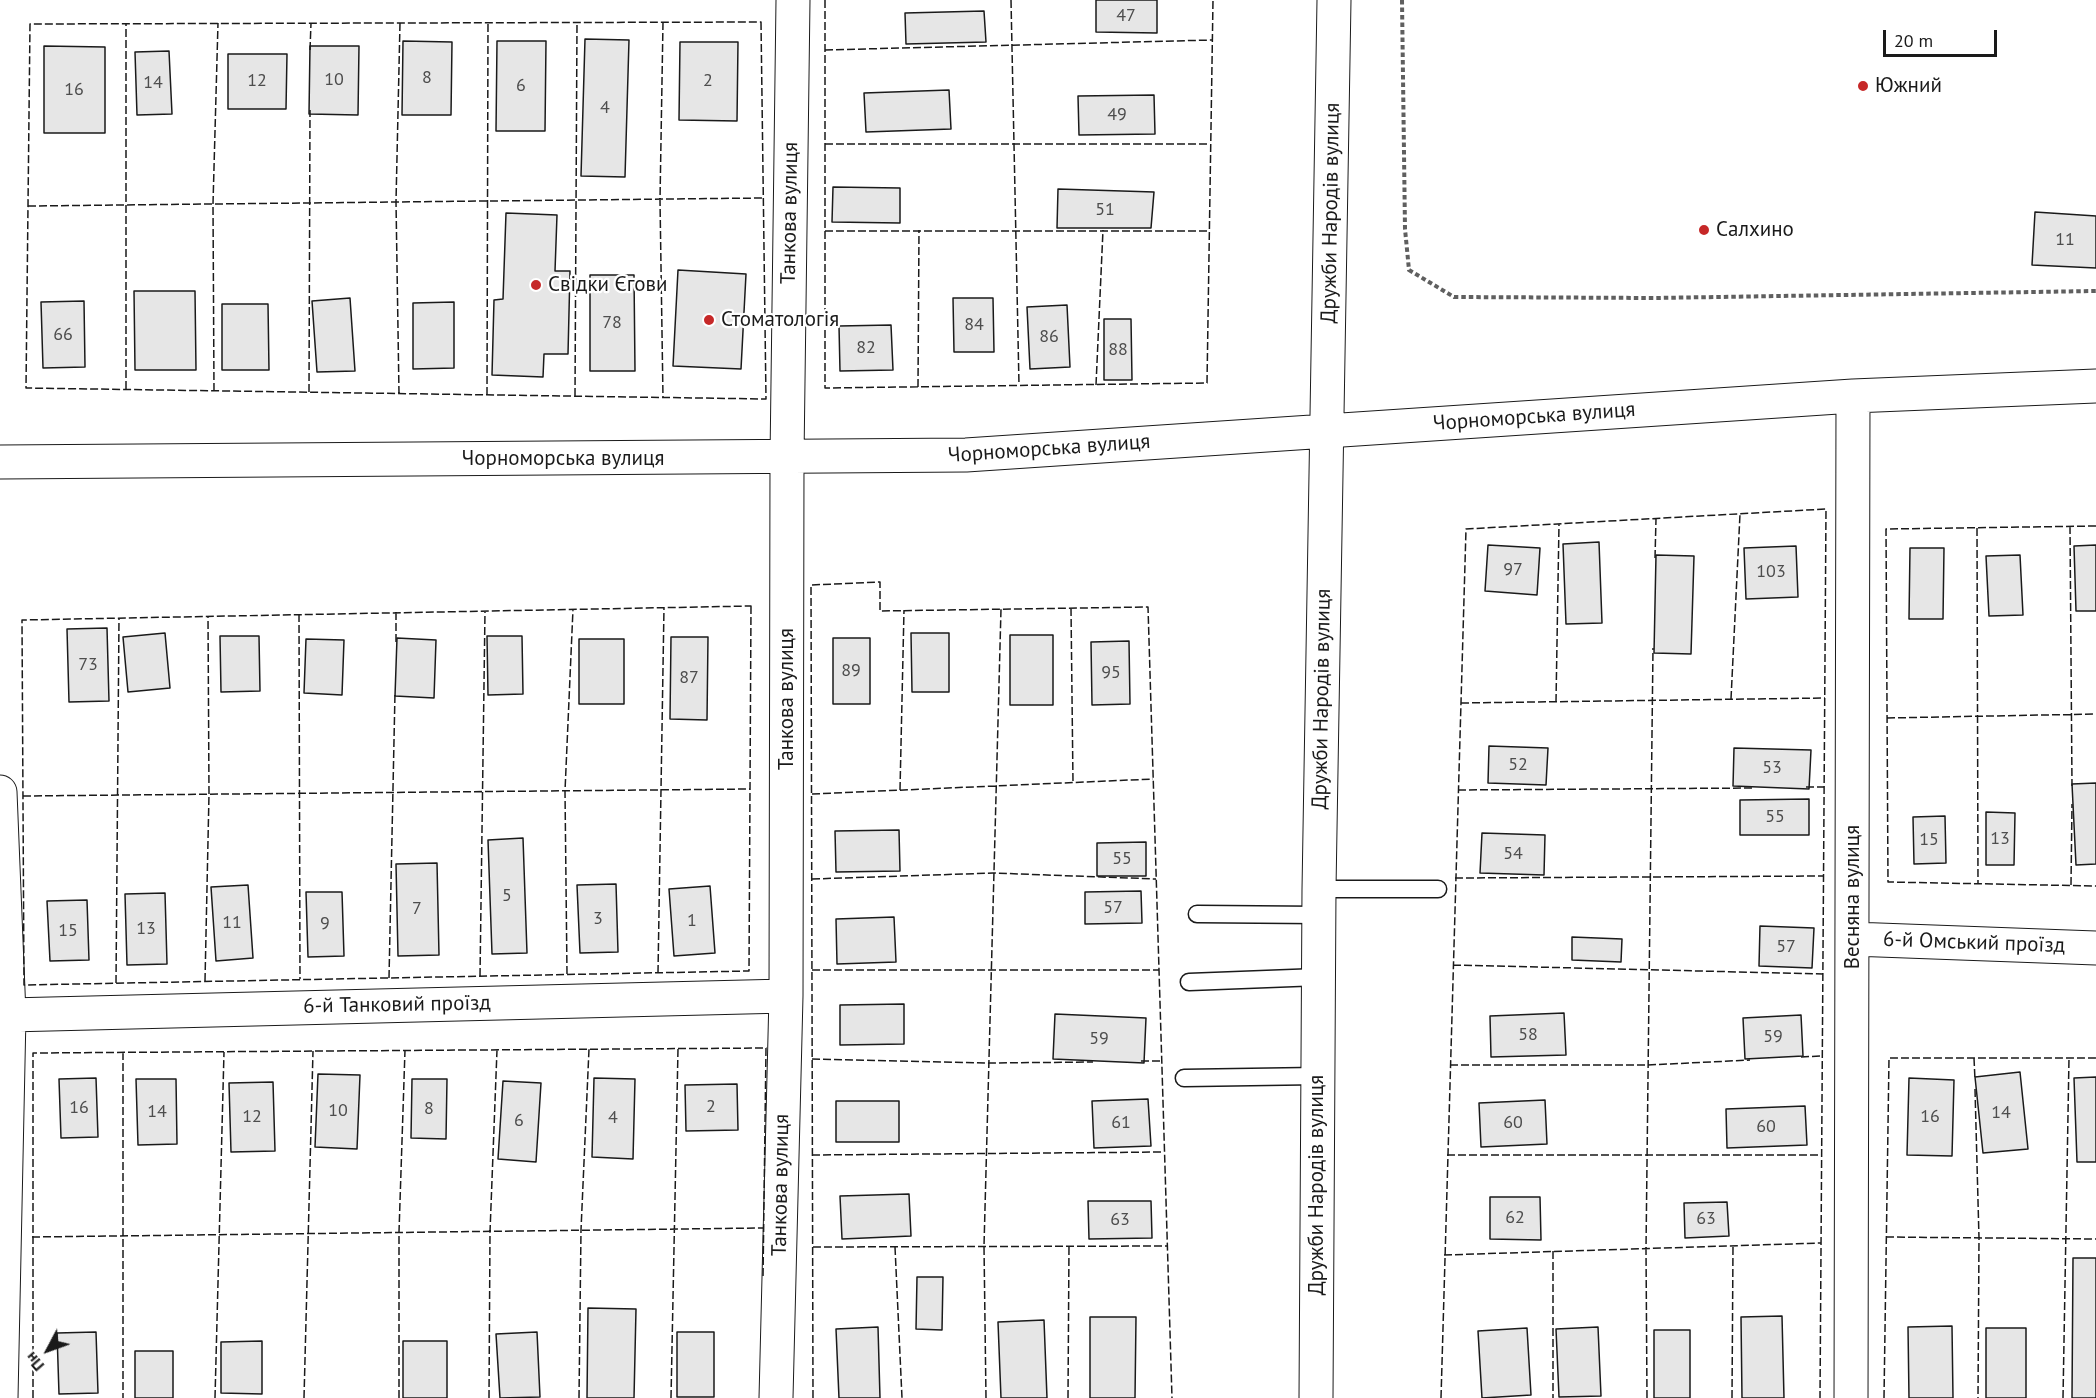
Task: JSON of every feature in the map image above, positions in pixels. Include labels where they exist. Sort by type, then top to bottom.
[{"type":"street","name":"Танкова вулиця","points":[[776,1398],[786,996],[787,458],[793,0]]},
{"type":"street","name":"Дружби Народів вулиця","points":[[1316,1398],[1318,977],[1334,0]]},
{"type":"street","name":"Чорноморська вулиця","points":[[0,462],[966,455],[1853,396],[2096,386]]},
{"type":"street","name":"Весняна вулиця","points":[[1851,1398],[1853,396]]},
{"type":"street","points":[[0,792],[9,1015],[1,1398]]},
{"type":"street","name":"6-й Омський проїзд","points":[[1852,939],[2096,948]]},
{"type":"street","name":"6-й Танковий проїзд","points":[[9,1015],[786,996]]},
{"type":"lane","points":[[1197,914],[1438,889]]},
{"type":"lane","points":[[1189,982],[1318,977]]},
{"type":"lane","points":[[1184,1078],[1318,1076]]},
{"type":"path","points":[[1402,0],[1405,229],[1409,270],[1454,297],[1654,298],[2096,291]]},
{"type":"building","points":[[1096,0],[1157,0],[1157,33],[1096,32]]},
{"type":"building","points":[[984,11],[986,42],[906,44],[905,13]]},
{"type":"building","points":[[585,39],[629,40],[625,177],[581,176]]},
{"type":"building","points":[[403,41],[452,42],[451,115],[402,115]]},
{"type":"building","points":[[497,41],[546,41],[545,131],[496,131]]},
{"type":"building","points":[[680,42],[738,42],[737,121],[679,120]]},
{"type":"building","points":[[44,46],[105,47],[105,133],[44,133]]},
{"type":"building","points":[[310,46],[359,46],[358,115],[309,114]]},
{"type":"building","points":[[169,51],[172,114],[137,115],[135,52]]},
{"type":"building","points":[[228,54],[287,54],[286,109],[228,109]]},
{"type":"building","points":[[949,90],[951,129],[866,132],[864,93]]},
{"type":"building","points":[[1154,95],[1155,134],[1079,135],[1078,96]]},
{"type":"building","points":[[833,187],[900,188],[900,223],[832,222]]},
{"type":"building","points":[[1058,189],[1154,192],[1151,228],[1057,228]]},
{"type":"building","points":[[2035,212],[2096,216],[2096,268],[2032,265]]},
{"type":"building","name":"Свідки Єгови","points":[[506,213],[557,215],[555,271],[570,271],[568,354],[544,354],[543,377],[492,375],[494,300],[503,299]]},
{"type":"building","name":"Стоматологія","points":[[678,270],[746,274],[741,369],[673,366]]},
{"type":"building","points":[[590,275],[634,275],[635,371],[590,371]]},
{"type":"building","points":[[134,291],[195,291],[196,370],[135,370]]},
{"type":"building","points":[[350,298],[355,371],[317,372],[312,301]]},
{"type":"building","points":[[953,298],[993,298],[994,352],[954,352]]},
{"type":"building","points":[[84,301],[85,367],[43,368],[41,302]]},
{"type":"building","points":[[454,302],[454,368],[413,369],[413,303]]},
{"type":"building","points":[[222,304],[268,304],[269,370],[222,370]]},
{"type":"building","points":[[1067,305],[1070,367],[1030,369],[1027,307]]},
{"type":"building","points":[[1104,319],[1131,319],[1132,380],[1104,380]]},
{"type":"building","points":[[891,325],[893,370],[840,371],[839,326]]},
{"type":"building","points":[[1599,542],[1602,623],[1566,624],[1563,544]]},
{"type":"building","points":[[1488,545],[1540,548],[1537,595],[1485,591]]},
{"type":"building","points":[[2096,545],[2096,611],[2076,611],[2074,546]]},
{"type":"building","points":[[1796,546],[1798,597],[1746,599],[1744,548]]},
{"type":"building","points":[[1910,548],[1944,548],[1943,619],[1909,619]]},
{"type":"building","points":[[1656,555],[1694,556],[1691,654],[1654,653]]},
{"type":"building","points":[[2020,555],[2023,615],[1989,616],[1986,556]]},
{"type":"building","points":[[107,628],[109,701],[69,702],[67,629]]},
{"type":"building","points":[[165,633],[170,688],[128,692],[123,637]]},
{"type":"building","points":[[911,633],[949,633],[949,692],[912,692]]},
{"type":"building","points":[[1010,635],[1053,635],[1053,705],[1010,705]]},
{"type":"building","points":[[220,636],[259,636],[260,691],[221,692]]},
{"type":"building","points":[[487,636],[522,636],[523,694],[488,695]]},
{"type":"building","points":[[671,637],[708,637],[707,720],[670,719]]},
{"type":"building","points":[[397,638],[436,640],[434,698],[395,696]]},
{"type":"building","points":[[833,638],[870,638],[870,704],[833,704]]},
{"type":"building","points":[[306,639],[344,640],[342,695],[304,693]]},
{"type":"building","points":[[579,639],[624,639],[624,704],[579,704]]},
{"type":"building","points":[[1129,641],[1130,704],[1092,705],[1091,642]]},
{"type":"building","points":[[1489,746],[1548,748],[1546,785],[1488,783]]},
{"type":"building","points":[[1734,748],[1811,750],[1809,789],[1733,786]]},
{"type":"building","points":[[2096,783],[2096,864],[2076,865],[2072,784]]},
{"type":"building","points":[[1809,799],[1809,835],[1740,835],[1740,800]]},
{"type":"building","points":[[1986,812],[2015,813],[2014,865],[1986,865]]},
{"type":"building","points":[[1945,816],[1946,863],[1914,864],[1913,817]]},
{"type":"building","points":[[899,830],[900,871],[836,872],[835,831]]},
{"type":"building","points":[[1482,833],[1545,835],[1544,875],[1480,873]]},
{"type":"building","points":[[523,838],[527,953],[492,954],[488,840]]},
{"type":"building","points":[[1146,842],[1146,876],[1097,876],[1097,843]]},
{"type":"building","points":[[437,863],[439,955],[398,956],[396,864]]},
{"type":"building","points":[[616,884],[618,952],[580,953],[577,885]]},
{"type":"building","points":[[248,885],[253,958],[216,961],[211,887]]},
{"type":"building","points":[[710,886],[715,953],[674,956],[669,889]]},
{"type":"building","points":[[1141,891],[1142,923],[1085,924],[1085,892]]},
{"type":"building","points":[[306,892],[342,892],[344,956],[308,957]]},
{"type":"building","points":[[165,893],[167,964],[127,965],[125,894]]},
{"type":"building","points":[[87,900],[89,960],[50,961],[47,901]]},
{"type":"building","points":[[894,917],[896,962],[837,964],[836,919]]},
{"type":"building","points":[[1760,926],[1814,928],[1812,968],[1759,966]]},
{"type":"building","points":[[1572,937],[1622,939],[1621,962],[1572,960]]},
{"type":"building","points":[[904,1004],[904,1044],[840,1045],[840,1005]]},
{"type":"building","points":[[1564,1013],[1566,1055],[1491,1057],[1490,1016]]},
{"type":"building","points":[[1055,1014],[1146,1018],[1144,1063],[1053,1059]]},
{"type":"building","points":[[1801,1015],[1803,1056],[1745,1059],[1743,1018]]},
{"type":"building","points":[[2020,1072],[2028,1149],[1983,1153],[1975,1077]]},
{"type":"building","points":[[318,1074],[360,1075],[357,1149],[315,1147]]},
{"type":"building","points":[[2096,1077],[2096,1162],[2077,1162],[2074,1078]]},
{"type":"building","points":[[96,1078],[98,1137],[61,1138],[59,1079]]},
{"type":"building","points":[[594,1078],[635,1079],[633,1159],[592,1157]]},
{"type":"building","points":[[1909,1078],[1954,1080],[1952,1156],[1907,1155]]},
{"type":"building","points":[[136,1079],[176,1079],[177,1144],[138,1145]]},
{"type":"building","points":[[412,1079],[447,1079],[446,1139],[411,1138]]},
{"type":"building","points":[[503,1081],[541,1083],[536,1162],[498,1159]]},
{"type":"building","points":[[273,1082],[275,1151],[231,1152],[229,1083]]},
{"type":"building","points":[[737,1084],[738,1130],[686,1131],[685,1085]]},
{"type":"building","points":[[1148,1099],[1151,1146],[1094,1148],[1092,1101]]},
{"type":"building","points":[[1545,1100],[1547,1144],[1481,1147],[1479,1103]]},
{"type":"building","points":[[836,1101],[899,1101],[899,1142],[836,1142]]},
{"type":"building","points":[[1805,1106],[1807,1145],[1727,1148],[1726,1109]]},
{"type":"building","points":[[909,1194],[911,1236],[842,1239],[840,1196]]},
{"type":"building","points":[[1490,1197],[1540,1197],[1541,1240],[1490,1239]]},
{"type":"building","points":[[1088,1201],[1151,1201],[1152,1238],[1089,1239]]},
{"type":"building","points":[[1727,1202],[1729,1236],[1685,1238],[1684,1203]]},
{"type":"building","points":[[2073,1258],[2096,1258],[2096,1398],[2072,1398]]},
{"type":"building","points":[[917,1277],[943,1277],[942,1330],[916,1329]]},
{"type":"building","points":[[588,1308],[636,1309],[634,1398],[587,1398]]},
{"type":"building","points":[[1782,1316],[1784,1398],[1742,1398],[1741,1317]]},
{"type":"building","points":[[1090,1317],[1136,1317],[1135,1398],[1090,1398]]},
{"type":"building","points":[[1044,1320],[1047,1398],[1001,1398],[998,1322]]},
{"type":"building","points":[[1952,1326],[1953,1398],[1909,1398],[1908,1327]]},
{"type":"building","points":[[878,1327],[880,1398],[839,1398],[836,1329]]},
{"type":"building","points":[[1598,1327],[1601,1396],[1559,1397],[1556,1329]]},
{"type":"building","points":[[1527,1328],[1531,1395],[1482,1398],[1478,1331]]},
{"type":"building","points":[[1986,1328],[2026,1328],[2026,1398],[1986,1398]]},
{"type":"building","points":[[1654,1330],[1690,1330],[1690,1398],[1654,1398]]},
{"type":"building","points":[[96,1332],[98,1393],[59,1394],[57,1333]]},
{"type":"building","points":[[537,1332],[540,1397],[500,1398],[496,1334]]},
{"type":"building","points":[[677,1332],[714,1332],[714,1397],[677,1397]]},
{"type":"building","points":[[262,1341],[262,1394],[221,1393],[221,1342]]},
{"type":"building","points":[[403,1341],[447,1341],[447,1398],[403,1398]]},
{"type":"building","points":[[135,1351],[173,1351],[173,1398],[135,1398]]},
{"type":"fence","points":[[825,0],[825,388],[1207,383],[1213,0]]},
{"type":"fence","points":[[1011,0],[1019,385]]},
{"type":"fence","points":[[663,22],[660,200],[663,398]]},
{"type":"fence","points":[[761,22],[766,399],[26,388],[30,24],[761,22]]},
{"type":"fence","points":[[126,23],[126,389]]},
{"type":"fence","points":[[214,391],[213,204],[218,23]]},
{"type":"fence","points":[[310,50],[311,23]]},
{"type":"fence","points":[[399,394],[396,202],[400,23]]},
{"type":"fence","points":[[487,395],[488,23]]},
{"type":"fence","points":[[575,396],[577,23]]},
{"type":"fence","points":[[825,50],[1212,40]]},
{"type":"fence","points":[[309,392],[310,110]]},
{"type":"fence","points":[[825,144],[1210,144]]},
{"type":"fence","points":[[28,206],[763,198]]},
{"type":"fence","points":[[918,387],[919,230]]},
{"type":"fence","points":[[1096,385],[1103,230]]},
{"type":"fence","points":[[825,231],[1209,231]]},
{"type":"fence","points":[[1441,1398],[1466,529],[1826,509],[1820,1398]]},
{"type":"fence","points":[[1731,699],[1740,514]]},
{"type":"fence","points":[[1655,558],[1656,519]]},
{"type":"fence","points":[[1556,702],[1559,524]]},
{"type":"fence","points":[[2070,526],[2072,786]]},
{"type":"fence","points":[[2096,526],[1886,529],[1888,882],[2096,886]]},
{"type":"fence","points":[[1977,528],[1978,883]]},
{"type":"fence","points":[[813,1398],[811,585],[880,582],[880,611],[1148,607],[1172,1398]]},
{"type":"fence","points":[[751,606],[749,971],[24,985],[22,620],[751,606]]},
{"type":"fence","points":[[658,973],[664,607]]},
{"type":"fence","points":[[1071,608],[1073,783]]},
{"type":"fence","points":[[567,974],[565,791],[573,609]]},
{"type":"fence","points":[[986,1398],[984,1246],[1001,609]]},
{"type":"fence","points":[[900,790],[904,610]]},
{"type":"fence","points":[[480,976],[485,611]]},
{"type":"fence","points":[[396,612],[396,642]]},
{"type":"fence","points":[[299,614],[300,979]]},
{"type":"fence","points":[[205,981],[209,794],[208,616]]},
{"type":"fence","points":[[116,983],[119,618]]},
{"type":"fence","points":[[1647,1398],[1646,1249],[1653,648]]},
{"type":"fence","points":[[389,978],[395,693]]},
{"type":"fence","points":[[1461,703],[1825,698]]},
{"type":"fence","points":[[1887,718],[2096,714]]},
{"type":"fence","points":[[812,794],[1153,779]]},
{"type":"fence","points":[[1806,787],[1824,787]]},
{"type":"fence","points":[[1458,790],[1752,788]]},
{"type":"fence","points":[[23,796],[750,789]]},
{"type":"fence","points":[[2071,885],[2072,804]]},
{"type":"fence","points":[[812,879],[993,873],[1156,879]]},
{"type":"fence","points":[[1455,878],[1823,876]]},
{"type":"fence","points":[[1453,965],[1823,974]]},
{"type":"fence","points":[[812,970],[1159,970]]},
{"type":"fence","points":[[33,1398],[33,1053],[766,1048],[763,1278]]},
{"type":"fence","points":[[579,1398],[581,1230],[589,1049]]},
{"type":"fence","points":[[671,1398],[678,1049]]},
{"type":"fence","points":[[399,1398],[399,1232],[405,1050]]},
{"type":"fence","points":[[489,1398],[490,1232],[497,1050]]},
{"type":"fence","points":[[304,1398],[313,1051]]},
{"type":"fence","points":[[123,1052],[123,1398]]},
{"type":"fence","points":[[215,1398],[224,1052]]},
{"type":"fence","points":[[1801,1057],[1822,1056]]},
{"type":"fence","points":[[1884,1398],[1889,1058],[2096,1058]]},
{"type":"fence","points":[[1974,1058],[1975,1080]]},
{"type":"fence","points":[[2063,1398],[2069,1058]]},
{"type":"fence","points":[[812,1059],[989,1063],[1093,1062]]},
{"type":"fence","points":[[1450,1065],[1648,1065],[1750,1060]]},
{"type":"fence","points":[[1141,1061],[1162,1061]]},
{"type":"fence","points":[[1975,1089],[1979,1238],[1978,1398]]},
{"type":"fence","points":[[812,1155],[1164,1152]]},
{"type":"fence","points":[[1447,1155],[1822,1155]]},
{"type":"fence","points":[[32,1237],[763,1228]]},
{"type":"fence","points":[[1886,1237],[2096,1239]]},
{"type":"fence","points":[[1444,1255],[1821,1243]]},
{"type":"fence","points":[[1068,1398],[1069,1245]]},
{"type":"fence","points":[[813,1247],[1167,1246]]},
{"type":"fence","points":[[1732,1398],[1733,1246]]},
{"type":"fence","points":[[895,1247],[902,1398]]},
{"type":"fence","points":[[1553,1251],[1553,1398]]},
{"type":"place","name":"Южний","points":[[1863,86]]},
{"type":"place","name":"Салхино","points":[[1704,230]]},
{"type":"place","name":"Свідки Єгови","points":[[536,285]]},
{"type":"place","name":"Стоматологія","points":[[709,320]]}]
